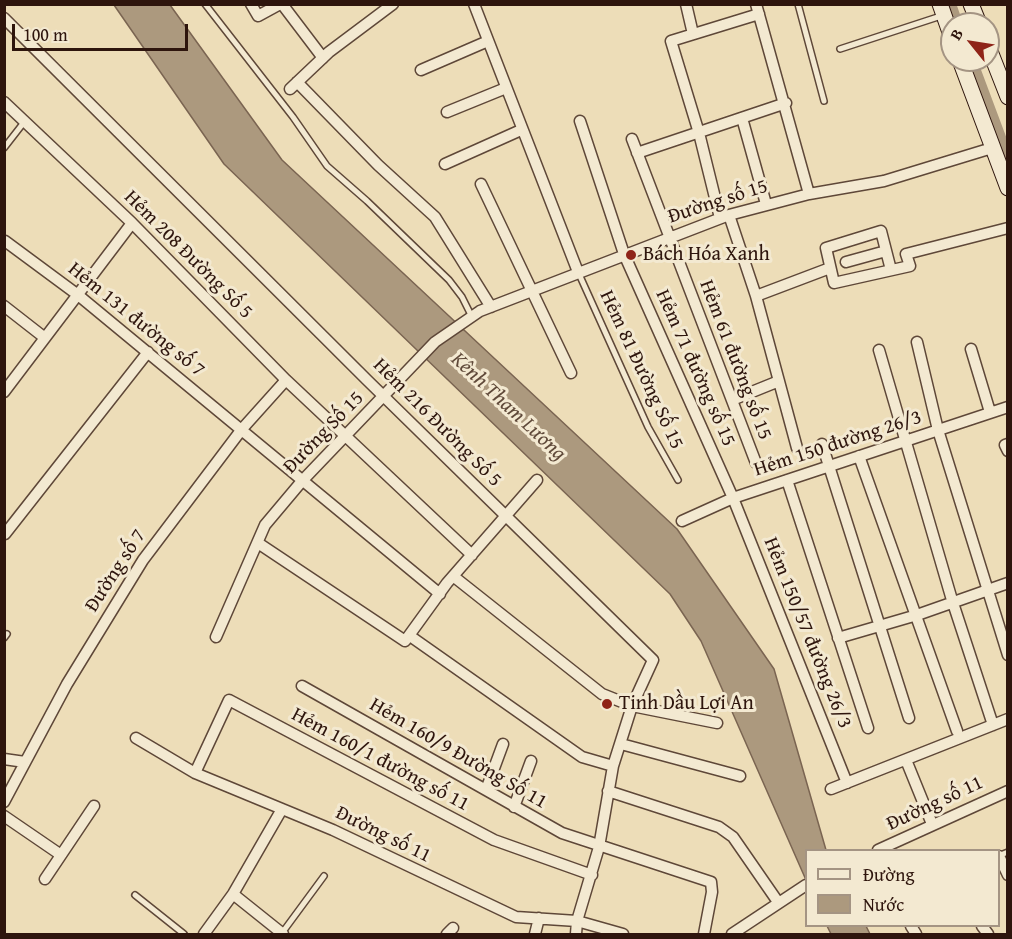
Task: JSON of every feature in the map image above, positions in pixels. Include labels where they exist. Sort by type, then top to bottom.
[{"type":"street","points":[[251,4],[258,16],[281,4],[322,58]]},
{"type":"street","points":[[393,4],[322,58],[294,85],[435,216],[491,307]]},
{"type":"street","points":[[474,4],[578,272]]},
{"type":"street","points":[[686,4],[693,34]]},
{"type":"street","points":[[797,448],[756,296],[724,216],[671,41],[758,9],[809,194]]},
{"type":"street","name":"Hẻm 216 Đường Số 5","points":[[4,18],[653,660],[632,706],[614,766],[599,847],[577,921],[576,934]]},
{"type":"street","points":[[421,70],[489,41]]},
{"type":"street","points":[[964,72],[1008,188]]},
{"type":"street","points":[[998,72],[1008,97]]},
{"type":"street","points":[[447,112],[506,88]]},
{"type":"street","name":"Hẻm 208 Đường Số 5","points":[[4,102],[132,223],[286,380],[472,555]]},
{"type":"street","points":[[637,153],[786,104]]},
{"type":"street","points":[[742,118],[766,204]]},
{"type":"street","name":"Hẻm 71 đường số 15","points":[[580,121],[624,254],[734,498]]},
{"type":"street","points":[[445,164],[521,130]]},
{"type":"street","name":"Hẻm 61 đường số 15","points":[[632,139],[756,463]]},
{"type":"street","name":"Đường số 15","points":[[468,319],[491,307],[724,216],[809,194],[884,181],[992,148]]},
{"type":"street","points":[[481,184],[572,373]]},
{"type":"street","points":[[5,391],[132,223]]},
{"type":"street","points":[[891,270],[880,231],[826,248],[834,283],[910,266],[906,254],[1008,228]]},
{"type":"street","name":"Hẻm 131 đường số 7","points":[[5,241],[78,295],[440,594]]},
{"type":"street","points":[[846,262],[886,251]]},
{"type":"street","points":[[756,296],[830,267]]},
{"type":"street","points":[[4,306],[45,338]]},
{"type":"street","name":"Đường Số 15","points":[[216,637],[265,525],[302,481],[435,342],[468,319]]},
{"type":"street","points":[[917,342],[938,430],[1008,656]]},
{"type":"street","points":[[971,349],[990,412]]},
{"type":"street","points":[[879,350],[952,600],[993,725]]},
{"type":"street","points":[[5,534],[148,352]]},
{"type":"street","name":"Đường số 7","points":[[4,801],[67,684],[126,586],[242,429],[286,380]]},
{"type":"street","points":[[732,400],[779,381]]},
{"type":"street","name":"Hẻm 150 đường 26/3","points":[[682,521],[734,498],[1008,406]]},
{"type":"street","points":[[822,444],[909,718]]},
{"type":"street","points":[[1008,444],[1005,445],[1008,451]]},
{"type":"street","points":[[859,456],[957,731]]},
{"type":"street","points":[[407,639],[453,576],[537,480]]},
{"type":"street","points":[[787,480],[868,728]]},
{"type":"street","name":"Hẻm 150/57 đường 26/3","points":[[734,498],[847,783]]},
{"type":"street","points":[[258,543],[407,639],[582,757],[614,766]]},
{"type":"street","points":[[453,576],[602,694],[632,706],[717,723]]},
{"type":"street","points":[[838,638],[917,615],[952,600],[1008,583]]},
{"type":"street","name":"Hẻm 160/9 Đường Số 11","points":[[302,686],[562,833],[711,882],[712,892],[704,934]]},
{"type":"street","name":"Hẻm 160/1 đường số 11","points":[[195,773],[230,700],[494,840],[592,875]]},
{"type":"street","points":[[831,789],[1008,719]]},
{"type":"street","name":"Đường số 11","points":[[136,738],[195,773],[333,830],[516,917],[577,921],[623,934]]},
{"type":"street","points":[[486,790],[504,744]]},
{"type":"street","points":[[621,744],[740,776]]},
{"type":"street","points":[[4,759],[25,762]]},
{"type":"street","points":[[906,760],[933,824]]},
{"type":"street","points":[[514,807],[531,761]]},
{"type":"street","points":[[608,791],[719,827],[733,837],[778,902]]},
{"type":"street","name":"Đường số 11","points":[[880,849],[1008,791]]},
{"type":"street","points":[[45,879],[94,806]]},
{"type":"street","points":[[204,934],[232,894],[282,809]]},
{"type":"street","points":[[4,816],[61,855]]},
{"type":"street","points":[[1000,858],[1008,875]]},
{"type":"street","points":[[732,934],[805,886]]},
{"type":"street","points":[[232,894],[283,934]]},
{"type":"street","points":[[535,934],[539,918]]},
{"type":"lane","points":[[205,4],[293,117],[327,166],[449,280],[462,297],[468,319]]},
{"type":"lane","points":[[798,4],[824,101]]},
{"type":"lane","points":[[840,49],[941,10]]},
{"type":"lane","points":[[4,148],[25,121]]},
{"type":"lane","name":"Hẻm 81 Đường Số 15","points":[[578,272],[648,427],[678,480]]},
{"type":"lane","points":[[283,934],[324,876]]},
{"type":"lane","points":[[135,895],[184,934]]},
{"type":"water","name":"Kênh Tham Lương","points":[[114,5],[170,5],[282,160],[677,529],[774,669],[826,849],[805,849],[805,878],[701,641],[670,594],[224,164]]},
{"type":"water","points":[[828,927],[866,927],[870,934],[831,934]]},
{"type":"waterway","points":[[950,4],[953,12]]},
{"type":"waterway","points":[[975,72],[1008,159]]},
{"type":"place","name":"Bách Hóa Xanh","points":[[631,255]]},
{"type":"place","name":"Tinh Dầu Lợi An","points":[[607,704]]}]
